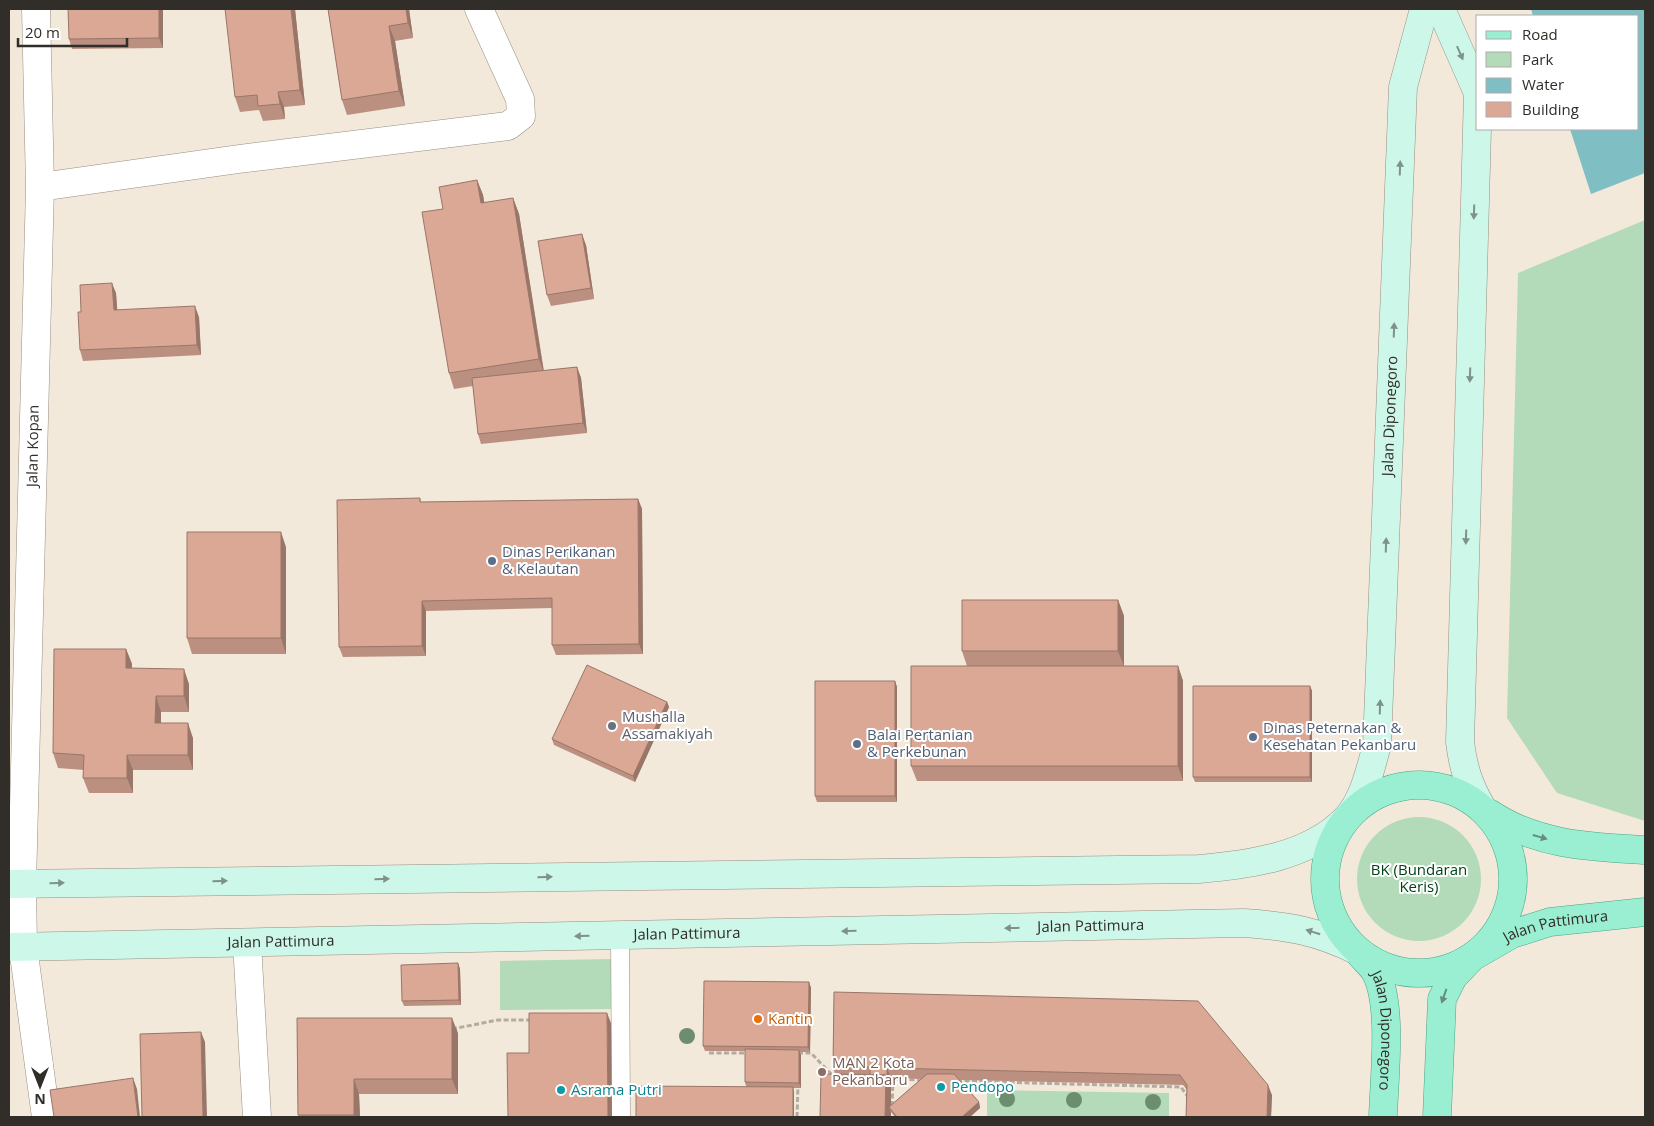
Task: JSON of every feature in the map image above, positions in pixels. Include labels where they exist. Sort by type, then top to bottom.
[{"type":"main road","name":"Jalan Diponegoro","points":[[1383,1117],[1385,1024],[1380,984],[1376,972],[1342,934],[1329,910],[1324,884],[1326,856],[1337,832],[1360,797],[1369,776],[1377,745],[1379,728],[1404,87],[1424,9]]},
{"type":"main road","points":[[1441,9],[1476,88]]},
{"type":"main road","points":[[1437,1117],[1442,999],[1453,977],[1490,940],[1507,915],[1514,886],[1511,856],[1500,828],[1482,808],[1470,788],[1462,765],[1460,742],[1477,130]]},
{"type":"main road","name":"Jalan Diponegoro","points":[[1346,819],[1355,809],[1379,792],[1405,785],[1433,785],[1459,792],[1482,808]]},
{"type":"main road","points":[[1482,808],[1506,824],[1536,837],[1569,844],[1645,850]]},
{"type":"main road","points":[[15,884],[1199,869],[1236,866],[1289,853],[1320,839],[1346,819]]},
{"type":"main road","name":"Jalan Pattimura","points":[[1472,957],[1512,934],[1550,922],[1645,912]]},
{"type":"main road","name":"Jalan Pattimura","points":[[16,947],[1244,923],[1284,925],[1310,931],[1334,939],[1358,951]]},
{"type":"main road","points":[[1358,951],[1384,966],[1414,973],[1444,970],[1472,957]]},
{"type":"street","name":"Jalan Kopan","points":[[36,9],[40,187],[15,884],[16,947],[46,1117]]},
{"type":"street","points":[[40,187],[239,159],[508,126],[521,116],[520,99],[479,9]]},
{"type":"street","points":[[247,943],[257,1117]]},
{"type":"lane","points":[[620,936],[621,1117]]},
{"type":"path","points":[[451,1029],[498,1020],[536,1020]]},
{"type":"path","points":[[709,1053],[758,1053]]},
{"type":"path","points":[[788,1053],[811,1053],[835,1078]]},
{"type":"path","points":[[798,1054],[798,1063]]},
{"type":"path","points":[[883,1079],[933,1080]]},
{"type":"path","points":[[892,1108],[893,1079]]},
{"type":"path","points":[[797,1117],[798,1081]]},
{"type":"path","points":[[952,1081],[1181,1087],[1188,1095],[1188,1102]]},
{"type":"path","points":[[788,1090],[798,1090]]},
{"type":"green space","points":[[1645,220],[1645,821],[1557,793],[1507,718],[1518,273]]},
{"type":"green space","name":"BK (Bundaran Keris)","points":[[1419,817],[1443,821],[1463,835],[1477,855],[1481,879],[1477,903],[1463,923],[1443,937],[1419,941],[1395,937],[1375,923],[1361,903],[1357,879],[1361,855],[1375,835],[1395,821]]},
{"type":"green space","points":[[614,959],[615,1009],[500,1010],[500,961]]},
{"type":"green space","points":[[987,1090],[1169,1093],[1169,1117],[987,1117]]},
{"type":"water","points":[[1531,9],[1645,9],[1645,173],[1591,194],[1570,130],[1639,130],[1639,15],[1533,15]]},
{"type":"building","points":[[68,9],[159,9],[159,38],[69,39]]},
{"type":"building","points":[[225,9],[291,9],[300,90],[278,92],[280,104],[258,106],[257,95],[235,97]]},
{"type":"building","points":[[328,9],[406,9],[408,23],[389,26],[399,91],[342,100]]},
{"type":"building","points":[[477,180],[481,203],[513,198],[539,359],[449,373],[422,212],[443,209],[439,187]]},
{"type":"building","points":[[582,234],[591,288],[547,295],[538,241]]},
{"type":"building","points":[[112,283],[114,310],[195,306],[197,345],[80,350],[78,312],[81,312],[80,285]]},
{"type":"building","points":[[577,367],[583,423],[478,434],[472,378]]},
{"type":"building","name":"Dinas Perikanan & Kelautan","points":[[420,498],[420,502],[638,499],[639,644],[552,645],[552,598],[422,601],[422,646],[339,647],[337,500]]},
{"type":"building","points":[[187,532],[281,532],[281,638],[187,638]]},
{"type":"building","points":[[962,600],[1118,600],[1118,651],[962,651]]},
{"type":"building","points":[[54,649],[126,649],[126,668],[184,669],[184,696],[156,696],[155,723],[188,723],[188,755],[127,755],[127,778],[83,778],[84,755],[53,753]]},
{"type":"building","name":"Mushalla Assamakiyah","points":[[587,665],[667,702],[633,776],[552,739]]},
{"type":"building","points":[[911,666],[1178,666],[1178,766],[911,766]]},
{"type":"building","name":"Balai Pertanian & Perkebunan","points":[[815,681],[895,681],[895,796],[815,796]]},
{"type":"building","name":"Dinas Peternakan & Kesehatan Pekanbaru","points":[[1193,686],[1310,686],[1310,777],[1193,777]]},
{"type":"building","points":[[458,963],[459,1000],[402,1001],[401,965]]},
{"type":"building","name":"Kantin","points":[[704,981],[809,982],[808,1047],[703,1046]]},
{"type":"building","points":[[834,992],[1198,1001],[1268,1085],[1267,1117],[1186,1117],[1187,1085],[1180,1075],[887,1068],[887,1080],[886,1075],[870,1075],[870,1067],[833,1066]]},
{"type":"building","name":"Asrama Putri","points":[[529,1013],[607,1013],[608,1117],[508,1117],[507,1053],[529,1053]]},
{"type":"building","points":[[297,1018],[452,1018],[452,1079],[354,1079],[354,1115],[298,1115]]},
{"type":"building","points":[[201,1032],[203,1117],[142,1117],[140,1034]]},
{"type":"building","points":[[745,1049],[799,1050],[799,1083],[745,1082]]},
{"type":"building","points":[[821,1074],[886,1075],[885,1117],[820,1117]]},
{"type":"building","name":"Pendopo","points":[[927,1074],[954,1074],[979,1102],[964,1117],[897,1117],[889,1107]]},
{"type":"building","points":[[133,1078],[138,1117],[54,1117],[50,1090]]},
{"type":"building","points":[[636,1086],[793,1087],[793,1117],[636,1117]]},
{"type":"place","name":"Dinas Perikanan & Kelautan","points":[[492,561]]},
{"type":"place","name":"Mushalla Assamakiyah","points":[[612,726]]},
{"type":"place","name":"Dinas Peternakan & Kesehatan Pekanbaru","points":[[1253,737]]},
{"type":"place","name":"Balai Pertanian & Perkebunan","points":[[857,744]]},
{"type":"place","name":"Kantin","points":[[758,1019]]},
{"type":"place","name":"MAN 2 Kota Pekanbaru","points":[[822,1072]]},
{"type":"place","name":"Pendopo","points":[[941,1087]]},
{"type":"place","name":"Asrama Putri","points":[[561,1090]]}]
